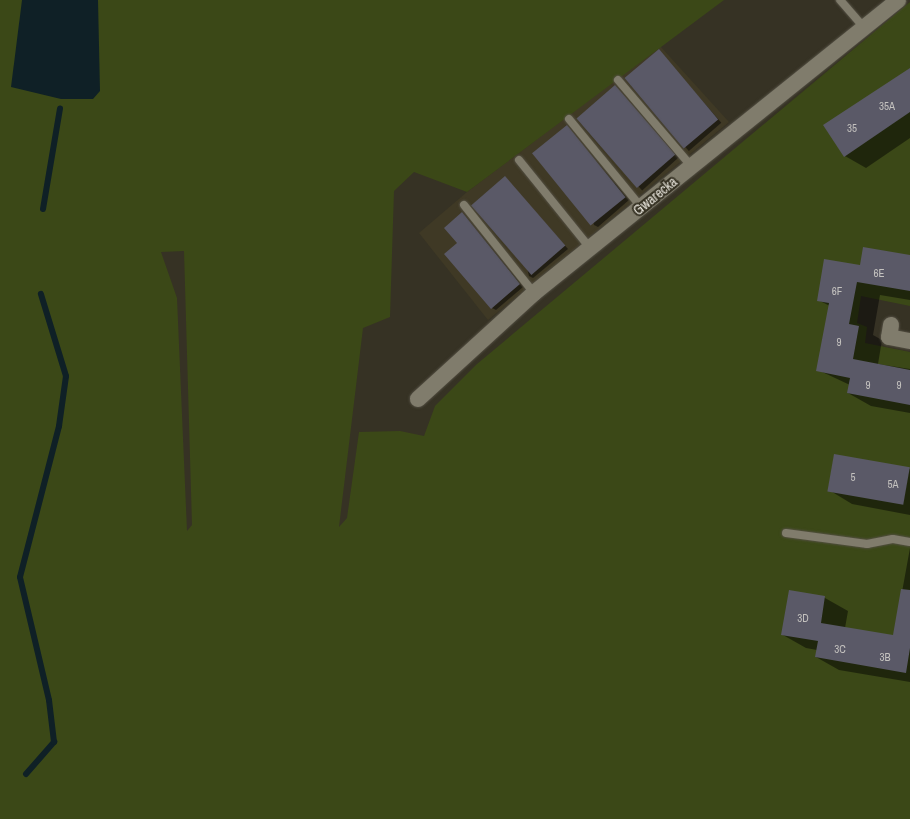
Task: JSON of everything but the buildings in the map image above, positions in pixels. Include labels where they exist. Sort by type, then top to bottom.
[{"type":"street","name":"Gwarecka","points":[[418,399],[534,293],[898,0]]},
{"type":"street","points":[[891,325],[889,337],[910,341]]},
{"type":"lane","points":[[840,0],[864,28]]},
{"type":"lane","points":[[618,80],[692,167]]},
{"type":"lane","points":[[569,119],[642,207]]},
{"type":"lane","points":[[519,160],[590,248]]},
{"type":"lane","points":[[464,205],[534,293]]},
{"type":"lane","points":[[786,533],[866,544],[893,539],[910,542]]},
{"type":"shaded area","points":[[22,0],[98,0],[100,91],[93,99],[61,99],[11,87]]},
{"type":"shaded area","points":[[660,46],[729,122],[488,320],[419,233],[467,192]]},
{"type":"green space","points":[[0,0],[724,0],[467,192],[414,172],[394,191],[390,317],[363,328],[339,527],[347,518],[359,432],[400,431],[424,436],[435,406],[477,364],[910,2],[910,306],[861,296],[857,323],[867,327],[865,343],[910,352],[910,819],[0,819]],"holes":[[[184,251],[192,525],[187,531],[177,298],[161,252]]]},
{"type":"waterway","points":[[43,209],[60,108]]},
{"type":"waterway","points":[[26,774],[54,742],[49,700],[20,577],[59,426],[66,376],[41,294]]}]
